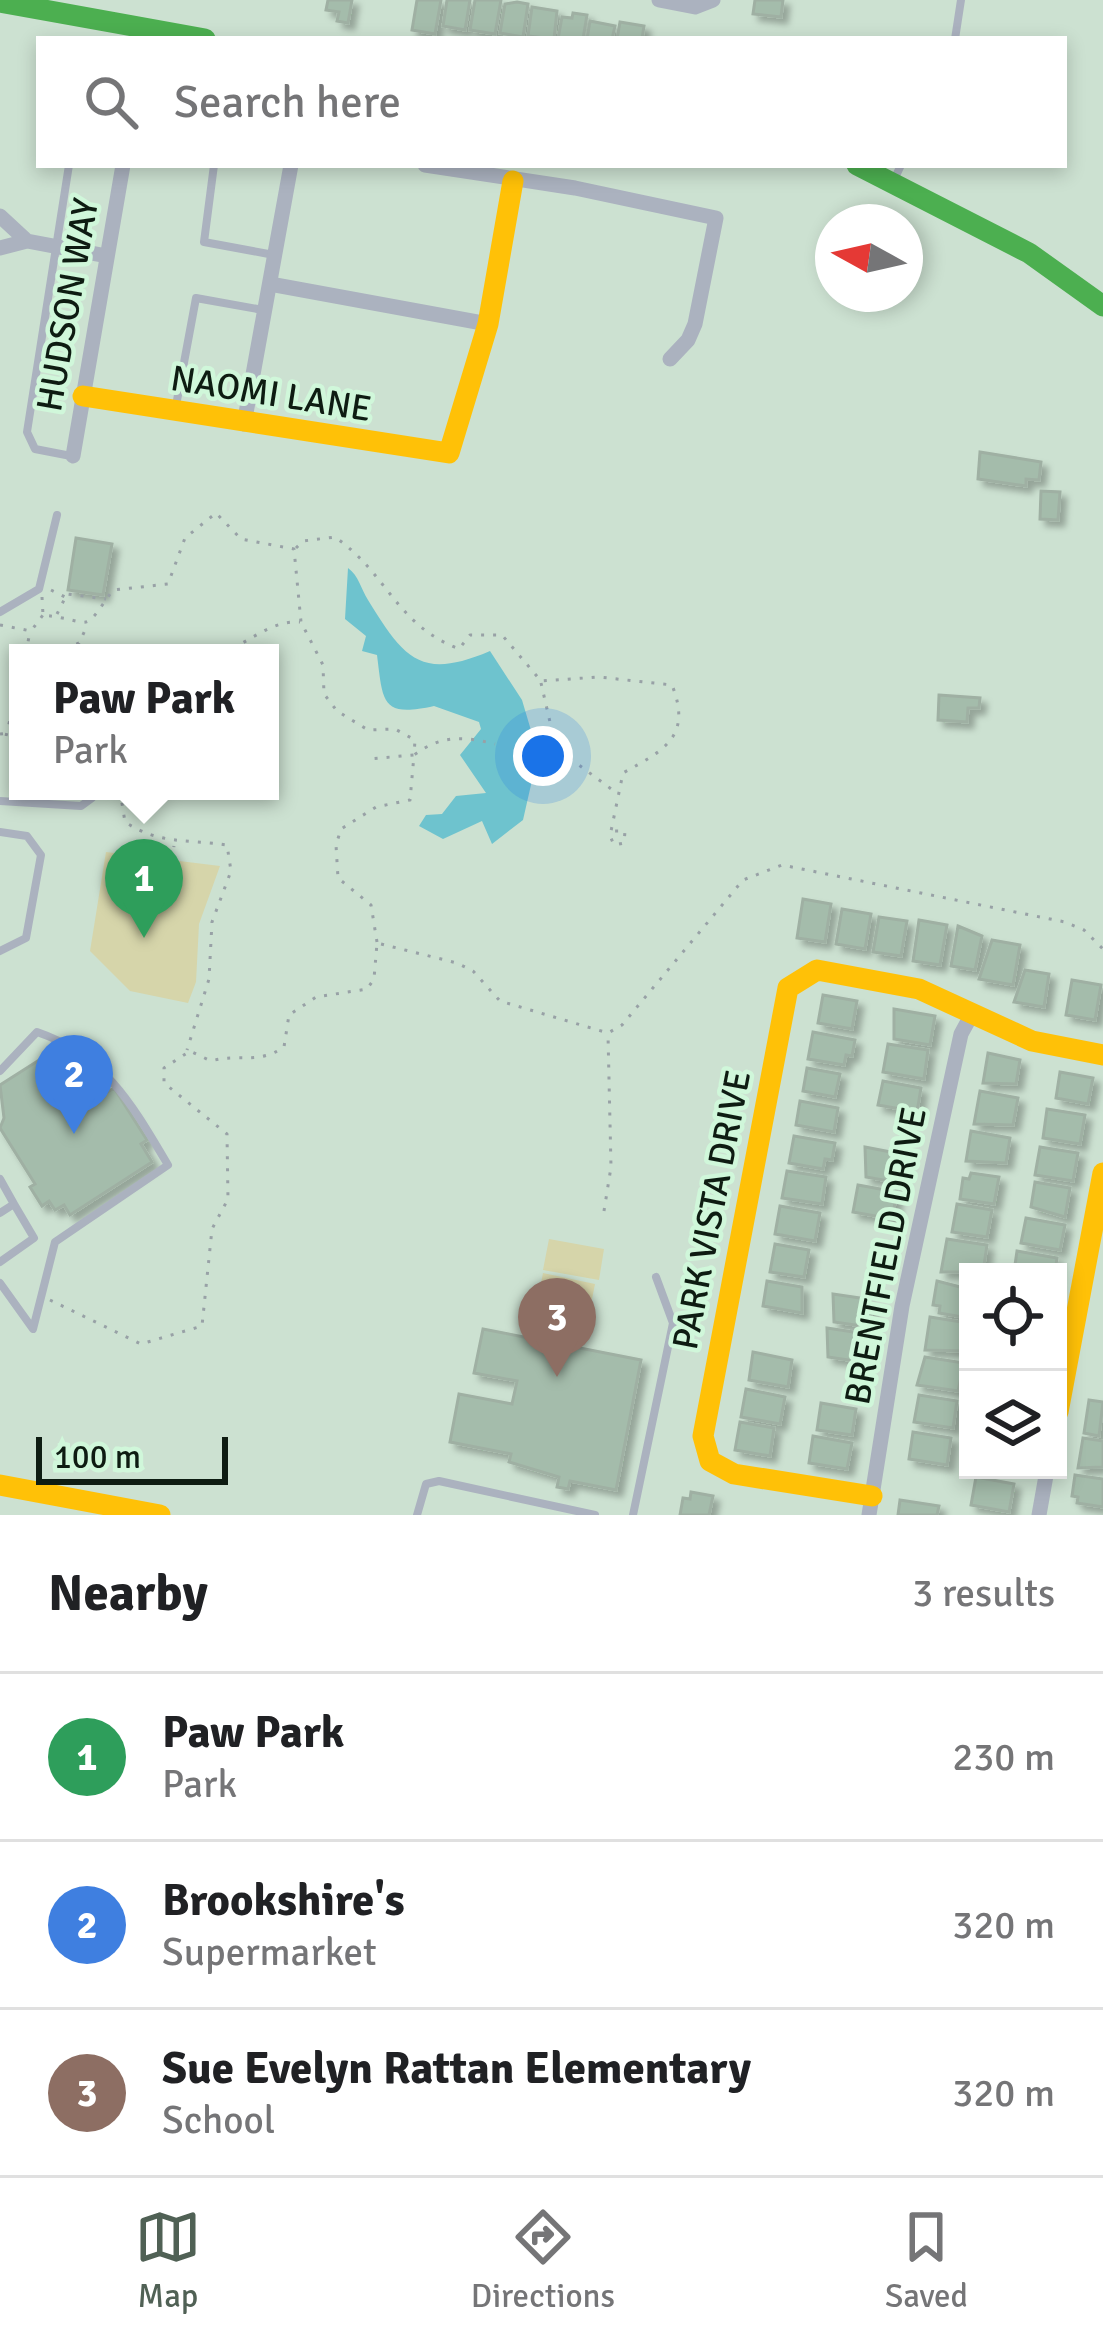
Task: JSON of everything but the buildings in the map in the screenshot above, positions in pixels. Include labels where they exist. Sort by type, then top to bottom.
[{"type":"street","points":[[658,0],[695,7],[712,2]]},
{"type":"street","points":[[0,2],[146,34]]},
{"type":"street","name":"HUDSON WAY","points":[[73,456],[122,168]]},
{"type":"street","points":[[244,424],[290,168]]},
{"type":"street","points":[[442,168],[575,188],[716,218],[694,323],[688,340],[670,359]]},
{"type":"street","points":[[897,174],[1029,253],[1103,306]]},
{"type":"street","points":[[270,284],[488,324],[513,181]]},
{"type":"street","points":[[0,216],[27,241]]},
{"type":"street","points":[[0,248],[27,241],[107,256]]},
{"type":"street","name":"NAOMI LANE","points":[[83,396],[449,453],[488,324]]},
{"type":"street","name":"PARK VISTA DRIVE","points":[[870,1506],[734,1474],[710,1461],[703,1436],[788,988],[817,970],[919,989],[973,1012]]},
{"type":"street","points":[[973,1012],[1032,1041],[1103,1055]]},
{"type":"street","name":"BRENTFIELD DRIVE","points":[[870,1506],[902,1306],[961,1034],[973,1012]]},
{"type":"street","points":[[1066,1371],[1103,1173]]},
{"type":"street","points":[[1039,1515],[1045,1479]]},
{"type":"street","points":[[0,1485],[160,1515]]},
{"type":"lane","points":[[955,36],[961,0]]},
{"type":"lane","points":[[68,168],[27,432],[35,449],[73,456]]},
{"type":"lane","points":[[214,168],[204,242],[275,255]]},
{"type":"lane","points":[[175,412],[196,298],[265,310]]},
{"type":"lane","points":[[0,612],[39,589],[57,515]]},
{"type":"lane","points":[[0,801],[81,806],[89,800]]},
{"type":"lane","points":[[0,832],[27,836],[41,855],[26,938],[0,951]]},
{"type":"lane","points":[[0,1071],[38,1032],[73,1044],[122,1087],[169,1165],[55,1242],[33,1329],[0,1282]]},
{"type":"lane","points":[[0,1179],[34,1238]]},
{"type":"lane","points":[[0,1214],[14,1204]]},
{"type":"lane","points":[[0,1262],[34,1238],[55,1242]]},
{"type":"lane","points":[[633,1515],[673,1323],[656,1277]]},
{"type":"lane","points":[[417,1515],[426,1484],[439,1481],[595,1515]]},
{"type":"path","points":[[43,615],[88,623],[99,618],[106,599],[124,586],[167,584],[185,538],[216,513],[241,539],[294,549]]},
{"type":"path","points":[[294,549],[303,541],[335,537],[389,587],[427,637],[459,649],[475,634],[502,635],[541,681],[556,748],[615,793]]},
{"type":"path","points":[[186,1053],[211,1061],[235,1055],[259,1061],[284,1047],[290,1015],[316,997],[367,989],[374,979],[377,943],[371,905],[338,878],[336,845],[341,829],[357,818],[410,800],[415,740],[408,734],[368,730],[329,702],[323,665],[301,622],[294,549]]},
{"type":"path","points":[[28,644],[43,615],[39,589],[64,597],[74,593],[106,599]]},
{"type":"path","points":[[56,616],[64,597]]},
{"type":"path","points":[[246,644],[267,627],[301,622]]},
{"type":"path","points":[[76,644],[88,623]]},
{"type":"path","points":[[0,625],[31,631]]},
{"type":"path","points":[[541,681],[649,678],[675,688],[676,726],[670,744],[622,773],[611,831]]},
{"type":"path","points":[[368,759],[414,755],[449,738],[495,744]]},
{"type":"path","points":[[41,1297],[141,1345],[202,1325],[212,1229],[228,1199],[231,1166],[223,1129],[184,1104],[164,1083],[164,1068],[186,1053],[209,979],[207,943],[231,872],[231,854],[227,845],[174,844],[125,822],[122,800]]},
{"type":"path","points":[[172,860],[174,844]]},
{"type":"path","points":[[377,943],[457,963],[473,970],[500,1001],[608,1033],[622,1025],[743,880],[782,866],[1065,922],[1084,930],[1103,949]]},
{"type":"path","points":[[604,1211],[611,1167],[608,1033]]},
{"type":"green space","points":[[106,852],[220,866],[199,924],[196,982],[188,1003],[130,991],[90,951]]},
{"type":"green space","points":[[549,1239],[604,1249],[599,1280],[543,1270]]},
{"type":"green space","points":[[543,1273],[595,1284],[589,1314],[537,1304]]},
{"type":"water","points":[[348,568],[404,650],[430,663],[446,664],[490,651],[522,700],[538,754],[523,820],[492,844],[482,821],[443,839],[419,826],[426,815],[442,814],[456,796],[486,793],[460,755],[481,729],[479,722],[434,706],[404,710],[388,703],[377,655],[362,651],[366,636],[345,619]]},
{"type":"traffic: fast","points":[[0,2],[188,36]]},
{"type":"traffic: fast","points":[[863,168],[1029,253],[1103,306]]},
{"type":"traffic: slow","points":[[83,396],[449,453],[488,324],[513,181]]},
{"type":"traffic: slow","points":[[872,1496],[734,1474],[710,1461],[703,1436],[788,988],[817,970],[919,989],[1032,1041],[1103,1055]]},
{"type":"traffic: slow","points":[[1066,1371],[1103,1173]]},
{"type":"traffic: slow","points":[[0,1485],[160,1515]]},
{"type":"place","name":"Paw Park","points":[[144,938]]},
{"type":"place","name":"Brookshire's","points":[[74,1134]]},
{"type":"place","name":"Sue Evelyn Rattan Elementary","points":[[557,1377]]}]
